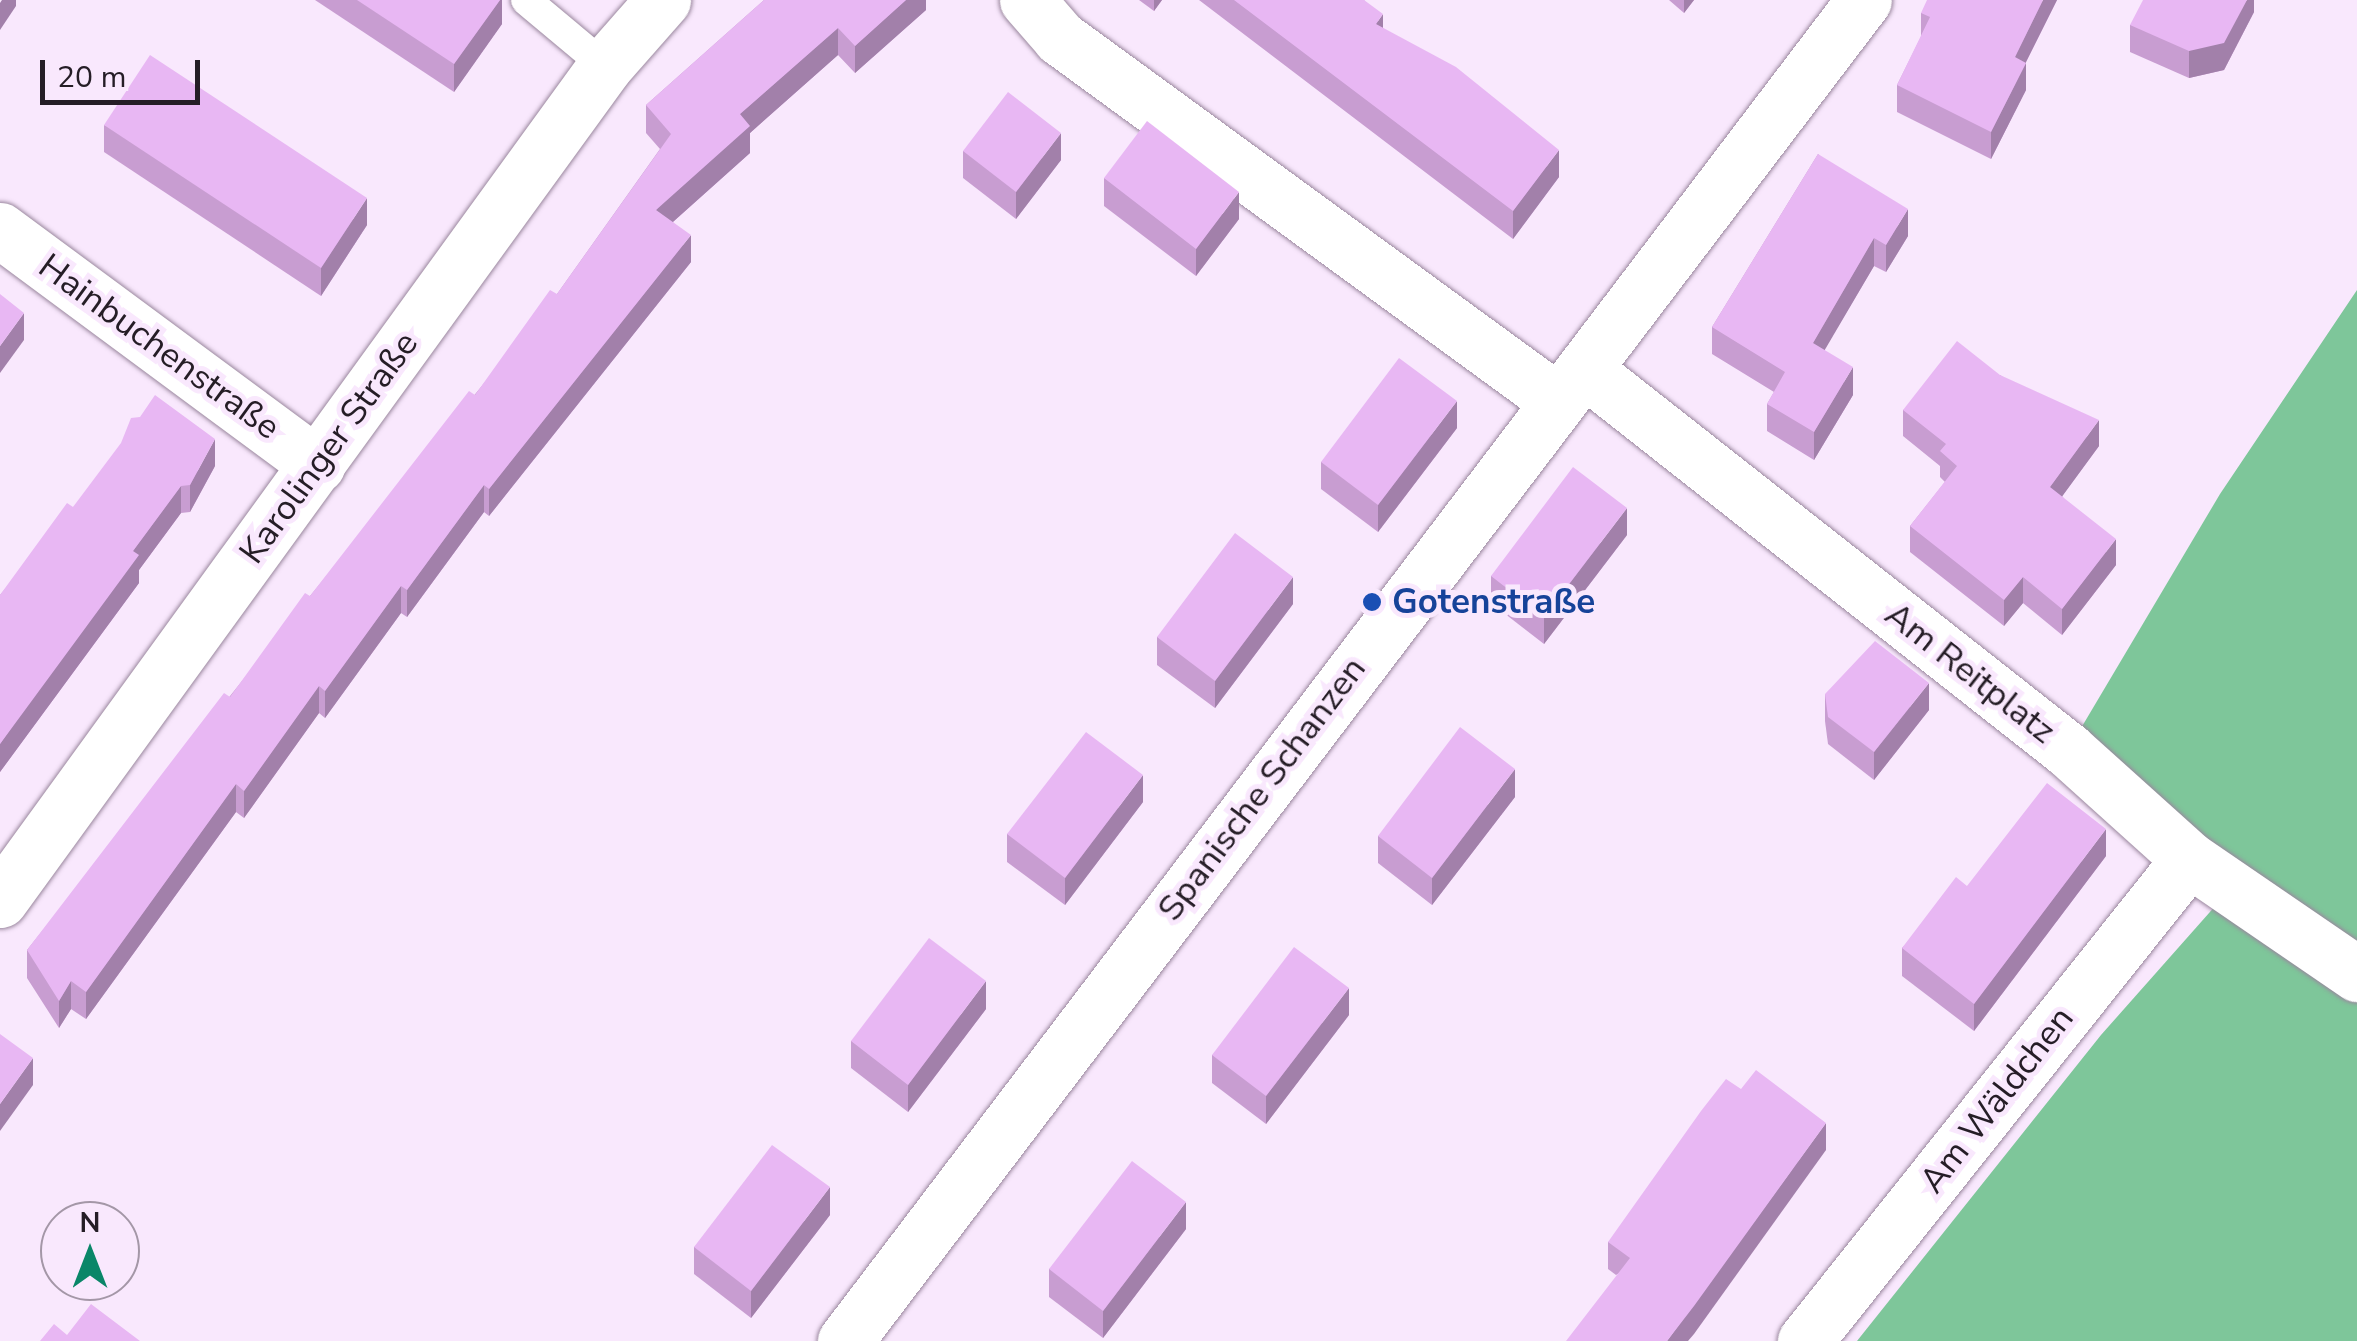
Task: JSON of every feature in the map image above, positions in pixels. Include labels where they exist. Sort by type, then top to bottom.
[{"type":"street","name":"Karolinger Straße","points":[[0,900],[605,66],[662,0]]},
{"type":"street","points":[[1027,0],[1060,38],[1570,385]]},
{"type":"street","name":"Spanische Schanzen","points":[[844,1341],[1864,0]]},
{"type":"street","name":"Hainbuchenstraße","points":[[0,230],[318,465]]},
{"type":"street","name":"Am Reitplatz","points":[[1570,385],[2068,750],[2189,859],[2357,974]]},
{"type":"street","name":"Am Wäldchen","points":[[1805,1341],[2189,859]]},
{"type":"lane","points":[[526,0],[605,66]]},
{"type":"green space","points":[[2357,290],[2357,1341],[1857,1341],[2101,1035],[2248,869],[2068,750],[2220,494]]},
{"type":"building","points":[[357,0],[500,0],[454,64]]},
{"type":"building","points":[[764,0],[906,0],[855,46],[838,28],[740,114],[750,126],[656,210],[691,235],[489,489],[484,485],[407,590],[401,586],[325,691],[319,686],[244,791],[236,784],[86,992],[71,981],[59,1001],[27,950],[224,693],[230,697],[305,593],[310,596],[469,391],[475,395],[550,290],[557,294],[671,134],[646,105]]},
{"type":"building","points":[[1234,0],[1364,0],[1383,14],[1376,24],[1456,67],[1559,150],[1513,211]]},
{"type":"building","points":[[1927,0],[2043,0],[2015,57],[2026,63],[1991,132],[1897,85],[1930,17],[1921,13]]},
{"type":"building","points":[[2143,0],[2247,0],[2224,43],[2189,51],[2130,25]]},
{"type":"building","points":[[150,55],[367,198],[321,268],[104,125]]},
{"type":"building","points":[[1008,92],[1061,133],[1016,192],[963,151]]},
{"type":"building","points":[[1147,121],[1239,192],[1196,249],[1104,178]]},
{"type":"building","points":[[1818,154],[1908,209],[1886,245],[1874,238],[1813,343],[1853,367],[1814,432],[1767,404],[1785,372],[1712,327]]},
{"type":"building","points":[[0,294],[24,313],[0,346]]},
{"type":"building","points":[[1957,341],[2000,375],[2099,420],[2050,487],[2116,539],[2062,609],[2023,577],[2004,600],[1910,526],[1957,466],[1940,451],[1946,444],[1903,410]]},
{"type":"building","points":[[1399,358],[1457,401],[1378,505],[1321,462]]},
{"type":"building","points":[[155,395],[215,439],[190,485],[181,486],[133,551],[139,555],[0,744],[0,595],[67,503],[73,507],[121,443],[131,418],[140,417]]},
{"type":"building","points":[[1573,467],[1627,508],[1544,617],[1491,576]]},
{"type":"building","points":[[1235,533],[1293,577],[1215,681],[1157,637]]},
{"type":"building","points":[[1875,641],[1929,683],[1874,752],[1828,717],[1825,694]]},
{"type":"building","points":[[1460,727],[1515,769],[1432,878],[1378,836]]},
{"type":"building","points":[[1086,732],[1143,775],[1065,878],[1007,834]]},
{"type":"building","points":[[2047,783],[2106,829],[1974,1004],[1902,948],[1956,877],[1967,886]]},
{"type":"building","points":[[929,938],[986,981],[908,1085],[851,1041]]},
{"type":"building","points":[[1294,947],[1349,988],[1266,1096],[1212,1055]]},
{"type":"building","points":[[0,1034],[33,1058],[0,1104]]},
{"type":"building","points":[[1756,1070],[1826,1123],[1667,1341],[1566,1341],[1630,1258],[1608,1242],[1726,1079],[1741,1089]]},
{"type":"building","points":[[772,1145],[830,1187],[751,1291],[694,1247]]},
{"type":"building","points":[[1132,1161],[1186,1202],[1103,1311],[1049,1269]]},
{"type":"building","points":[[91,1304],[140,1341],[40,1341],[54,1324],[67,1335]]},
{"type":"place","name":"Gotenstraße","points":[[1372,602]]}]
